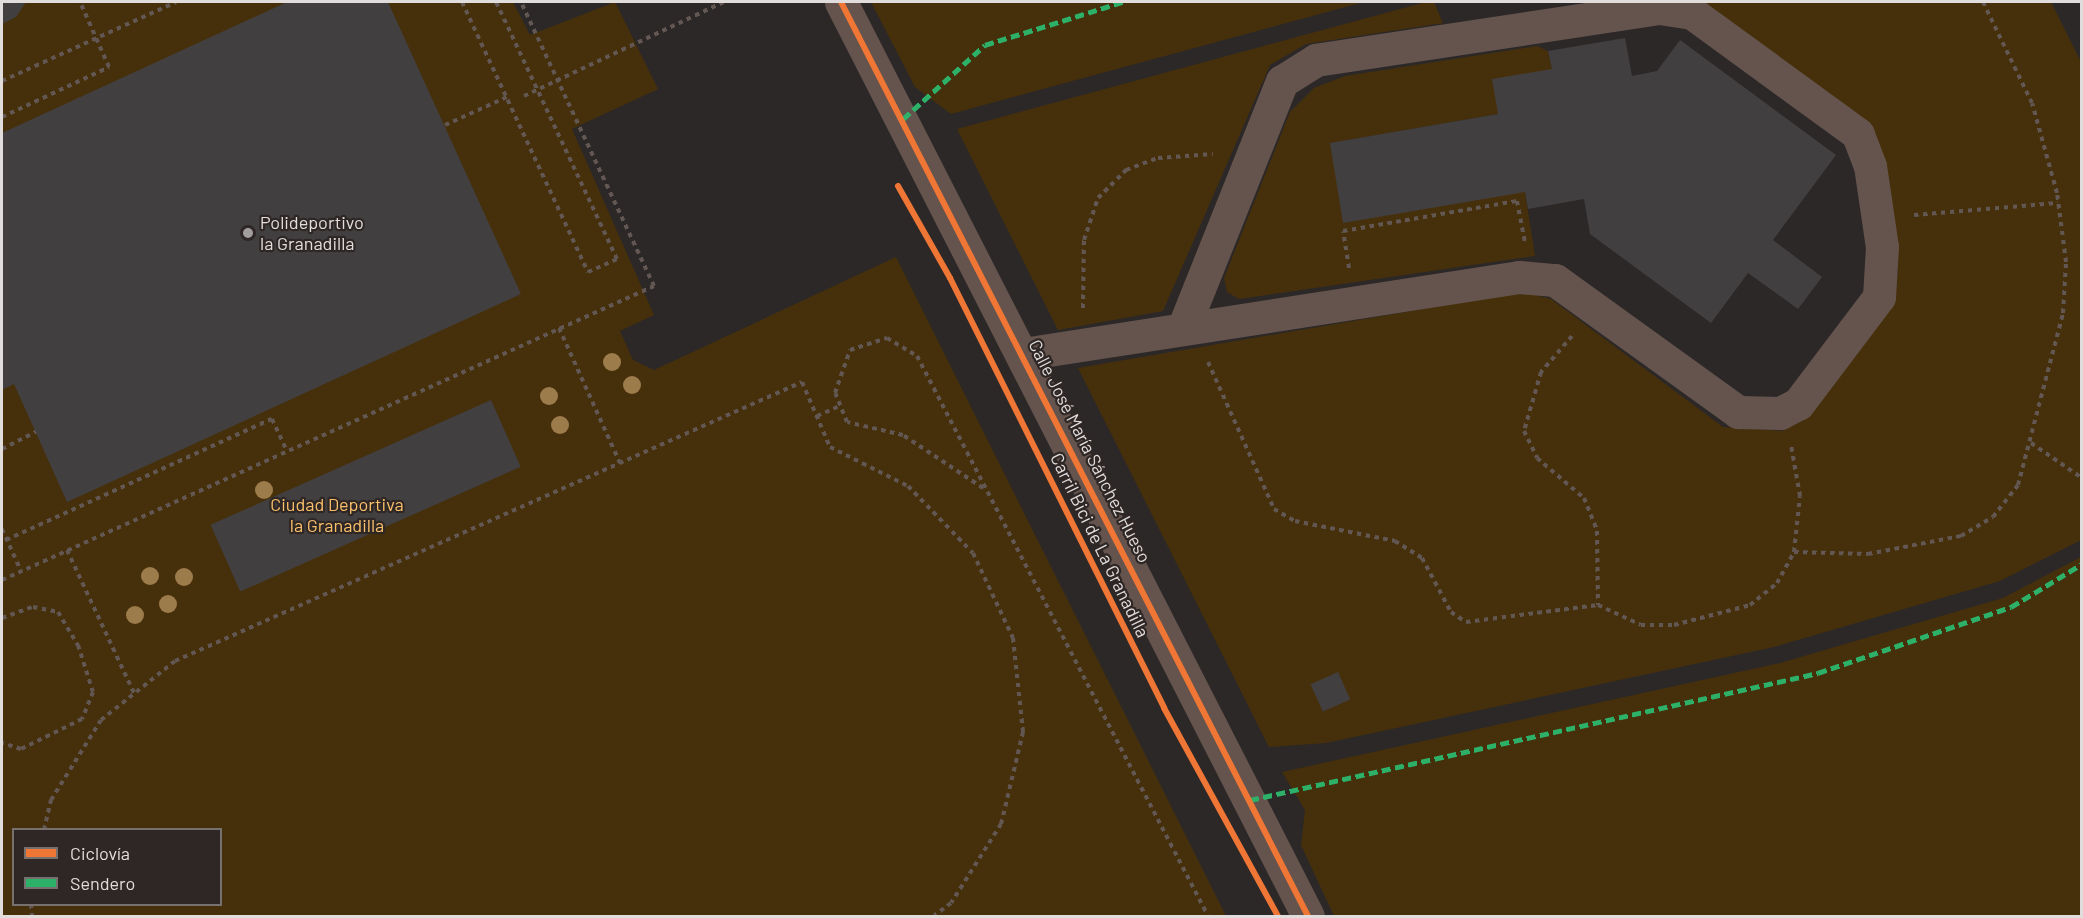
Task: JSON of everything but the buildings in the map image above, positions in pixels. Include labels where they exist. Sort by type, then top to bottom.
[{"type":"street","name":"Calle José María Sánchez Hueso","points":[[841,2],[1023,354],[1308,916]]},
{"type":"street","points":[[1023,354],[1184,326],[1519,277],[1555,280],[1738,412],[1779,413],[1798,404],[1879,297],[1877,218],[1870,166],[1858,134],[1692,13],[1659,8],[1316,60],[1282,81],[1184,326]]},
{"type":"path","points":[[2,117],[109,67],[80,2]]},
{"type":"path","points":[[2,81],[176,2]]},
{"type":"path","points":[[462,2],[588,272],[617,259],[496,2]]},
{"type":"path","points":[[2,580],[654,286],[521,2]]},
{"type":"path","points":[[524,96],[724,2]]},
{"type":"path","points":[[1794,552],[1868,554],[1961,536],[1993,517],[2018,485],[2031,443],[2037,400],[2063,313],[2066,262],[2058,203],[2032,103],[1983,2]]},
{"type":"path","points":[[445,125],[507,97]]},
{"type":"path","points":[[1089,342],[1080,290],[1084,240],[1098,198],[1126,170],[1158,158],[1253,156]]},
{"type":"path","points":[[1351,277],[1343,231],[1517,201],[1527,250]]},
{"type":"path","points":[[1877,218],[2058,203]]},
{"type":"path","points":[[1596,309],[1541,372],[1524,431],[1537,458],[1584,498],[1597,531],[1598,606]]},
{"type":"path","points":[[1184,326],[1204,354],[1274,509],[1295,521],[1395,541],[1422,558],[1451,612],[1466,622],[1598,606],[1641,625],[1716,616],[1750,604],[1778,583],[1794,552],[1800,496],[1795,458],[1779,413]]},
{"type":"path","points":[[559,328],[620,463]]},
{"type":"path","points":[[983,488],[903,435],[847,422],[839,406],[835,379],[850,350],[887,338],[904,345],[921,365],[983,488],[1208,916]]},
{"type":"path","points":[[44,828],[51,800],[101,720],[175,661],[802,382],[830,447],[908,486],[973,554],[1013,638],[1023,732],[1001,824],[951,903],[934,916]]},
{"type":"path","points":[[817,416],[839,406]]},
{"type":"path","points":[[6,540],[272,419],[287,451]]},
{"type":"path","points":[[2,449],[36,432]]},
{"type":"path","points":[[2031,443],[2082,478]]},
{"type":"path","points":[[2,529],[21,571]]},
{"type":"path","points":[[67,550],[134,693]]},
{"type":"path","points":[[2,618],[33,607],[58,612],[78,645],[93,692],[82,720],[21,749],[2,743]]},
{"type":"green space","name":"Ciudad Deportiva la Granadilla","points":[[2,2],[513,2],[530,35],[615,2],[658,89],[572,129],[654,315],[620,331],[633,360],[654,370],[896,257],[1226,916],[2,916]]},
{"type":"green space","points":[[871,2],[1364,2],[951,114],[915,87]]},
{"type":"green space","points":[[1426,2],[1434,2],[1443,23],[1306,44],[1270,65],[1163,311],[1058,330],[957,129]]},
{"type":"green space","points":[[1701,2],[2051,2],[2081,62],[2081,540],[2000,581],[1774,647],[1326,743],[1269,747],[1078,368],[1523,292],[1551,299],[1723,427],[1782,431],[1807,418],[1895,294],[1898,270],[1881,148],[1864,121]]},
{"type":"green space","points":[[1537,46],[1548,51],[1552,69],[1498,114],[1331,143],[1525,192],[1535,256],[1239,299],[1227,292],[1224,278],[1290,112],[1314,88],[1345,76]]},
{"type":"green space","points":[[2081,557],[2081,916],[1334,916],[1301,845],[1305,810],[1282,772],[1780,663],[2003,598]]},
{"type":"marked path","points":[[903,119],[985,45],[1122,2]]},
{"type":"marked path","points":[[1250,800],[1818,673],[2011,607],[2082,564]]},
{"type":"cycle path","name":"Carril Bici de La Granadilla","points":[[841,2],[1308,916]]},
{"type":"cycle path","name":"Carril Bici de La Granadilla","points":[[898,186],[950,278],[1164,708],[1278,916]]},
{"type":"place","name":"Polideportivo la Granadilla","points":[[248,233]]}]
